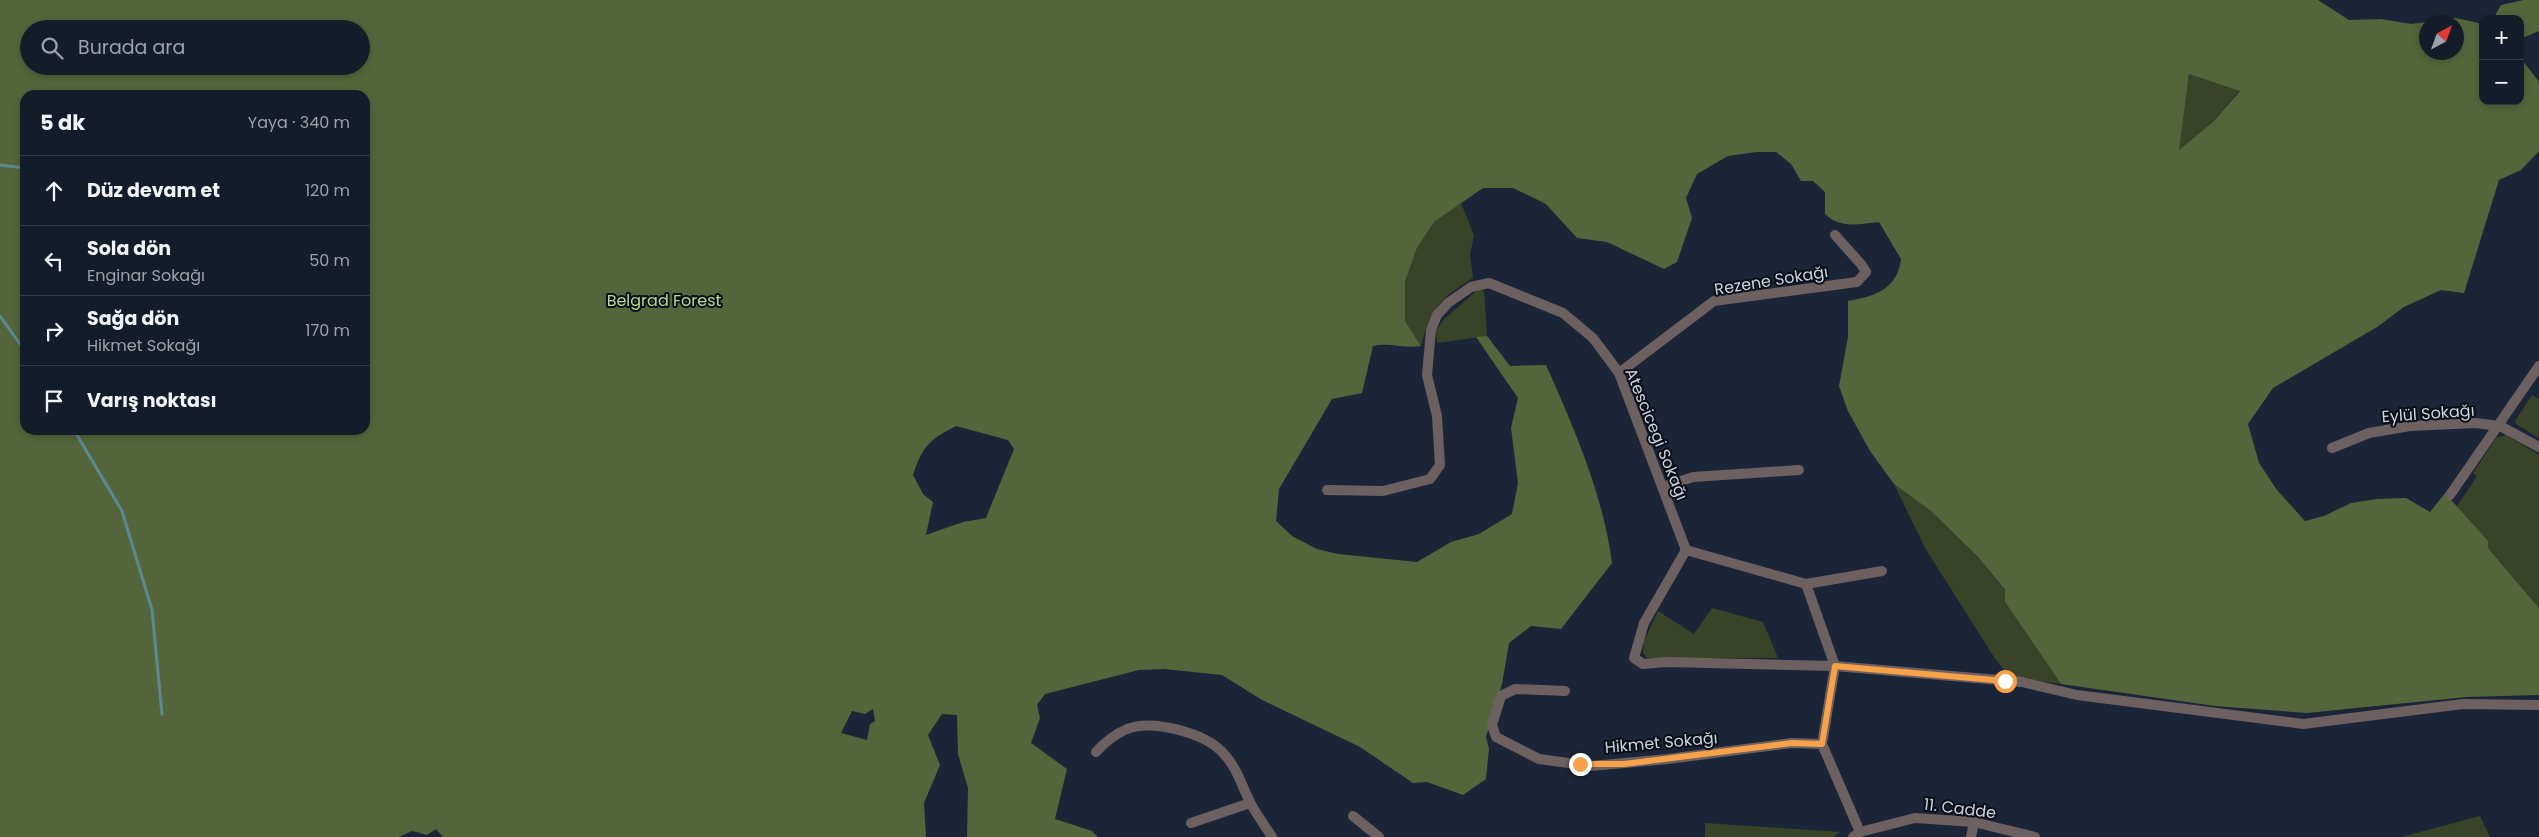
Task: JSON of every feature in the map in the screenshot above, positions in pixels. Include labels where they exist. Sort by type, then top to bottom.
[{"type":"street","name":"Rezene Sokağı","points":[[1619,373],[1714,301],[1857,282],[1866,272],[1835,235]]},
{"type":"street","name":"Atescicegi Sokağı","points":[[1327,490],[1383,491],[1430,479],[1440,465],[1437,416],[1427,375],[1431,330],[1437,315],[1448,303],[1471,287],[1490,283],[1563,313],[1593,338],[1619,373],[1686,550]]},
{"type":"street","points":[[2450,495],[2489,436],[2500,426],[2539,366]]},
{"type":"street","name":"Eylül Sokağı","points":[[2332,448],[2369,433],[2410,426],[2475,423],[2500,426]]},
{"type":"street","points":[[2500,426],[2539,447]]},
{"type":"street","points":[[1663,487],[1693,477],[1799,470]]},
{"type":"street","points":[[1882,571],[1806,584],[1686,550],[1664,592],[1644,623],[1634,658],[1643,664],[1666,662],[1835,666],[2022,682],[2077,695],[2303,724],[2463,704],[2539,705]]},
{"type":"street","points":[[1806,584],[1835,666],[1822,744],[1857,834]]},
{"type":"street","name":"Hikmet Sokağı","points":[[1565,691],[1515,688],[1502,696],[1492,725],[1496,737],[1540,759],[1591,766],[1668,759],[1792,743],[1822,744]]},
{"type":"street","points":[[1096,752],[1104,743],[1129,728],[1166,728],[1205,739],[1224,753],[1240,776],[1250,803],[1272,837]]},
{"type":"street","points":[[1192,823],[1250,803]]},
{"type":"street","points":[[1353,816],[1379,837]]},
{"type":"street","name":"11. Cadde","points":[[1857,834],[1915,818],[1974,822],[2035,837]]},
{"type":"street","points":[[1971,837],[1974,822]]},
{"type":"green space","name":"Belgrad Forest","points":[[0,0],[2318,0],[2349,20],[2381,19],[2411,24],[2419,23],[2419,60],[2464,60],[2464,20],[2479,23],[2479,105],[2524,105],[2524,62],[2539,82],[2539,151],[2521,170],[2499,180],[2464,293],[2441,290],[2404,307],[2377,327],[2273,388],[2248,424],[2259,463],[2277,490],[2305,521],[2324,516],[2351,503],[2377,499],[2406,498],[2430,512],[2445,493],[2488,541],[2488,548],[2539,608],[2539,695],[2466,697],[2307,713],[2215,706],[2061,684],[2005,602],[2005,590],[1978,557],[1931,511],[1894,484],[1870,451],[1848,411],[1839,386],[1848,337],[1848,301],[1876,294],[1890,285],[1899,269],[1901,259],[1879,222],[1843,224],[1831,219],[1825,214],[1825,192],[1813,181],[1801,181],[1791,164],[1776,152],[1757,152],[1728,156],[1697,174],[1686,198],[1692,218],[1677,262],[1664,269],[1607,242],[1577,238],[1546,204],[1513,188],[1483,188],[1434,222],[1417,248],[1405,282],[1405,321],[1421,346],[1373,346],[1362,393],[1332,399],[1279,489],[1276,521],[1292,536],[1317,549],[1338,554],[1417,562],[1451,542],[1479,534],[1512,514],[1518,483],[1511,428],[1518,398],[1476,337],[1487,336],[1510,366],[1546,365],[1577,437],[1595,487],[1608,537],[1612,563],[1561,629],[1531,626],[1509,643],[1502,684],[1486,737],[1489,749],[1486,779],[1463,795],[1427,782],[1413,783],[1360,747],[1262,700],[1222,675],[1164,669],[1139,670],[1045,694],[1037,705],[1040,718],[1031,743],[1067,769],[1055,819],[1092,831],[1098,837],[967,837],[968,788],[958,754],[957,715],[942,714],[928,735],[940,765],[924,803],[926,837],[443,837],[436,829],[427,835],[412,831],[399,837],[0,837]],"holes":[[[2189,74],[2240,91],[2213,122],[2179,150]],[[956,426],[1008,440],[1014,449],[986,518],[963,522],[926,535],[933,502],[923,494],[913,475],[920,457],[928,445],[940,435]],[[873,709],[875,721],[870,724],[867,740],[841,733],[852,711],[865,714]]]},
{"type":"green space","points":[[2524,0],[2539,0],[2539,31],[2524,37],[2524,15],[2495,15],[2501,5]]},
{"type":"green space","points":[[2189,74],[2240,90],[2213,122],[2178,151]]},
{"type":"green space","points":[[1461,203],[1474,235],[1470,255],[1473,278],[1452,292],[1438,306],[1429,322],[1421,346],[1405,321],[1405,282],[1417,248],[1434,222]]},
{"type":"green space","points":[[1479,289],[1484,291],[1487,336],[1437,343],[1436,331],[1444,319]]},
{"type":"green space","points":[[2532,395],[2539,399],[2539,438],[2516,424],[2515,421]]},
{"type":"green space","points":[[2506,435],[2539,455],[2539,608],[2488,548],[2457,506],[2477,476],[2473,473],[2496,438]]},
{"type":"green space","points":[[1894,484],[1931,511],[1978,557],[2005,591],[2005,602],[2061,684],[2006,676],[2006,672],[1994,657],[1925,548]]},
{"type":"green space","points":[[1712,608],[1763,622],[1778,658],[1647,658],[1643,653],[1644,641],[1658,611],[1694,634]]},
{"type":"green space","points":[[2480,816],[2490,837],[2401,837]]},
{"type":"green space","points":[[1705,823],[1840,832],[1833,837],[1705,837]]},
{"type":"waterway","points":[[0,165],[20,167]]},
{"type":"waterway","points":[[0,316],[20,344]]},
{"type":"waterway","points":[[77,435],[122,511],[152,610],[162,714]]},
{"type":"route","points":[[1580,764],[1591,766],[1597,763],[1624,764],[1792,743],[1822,744],[1835,666],[2005,681]]}]
